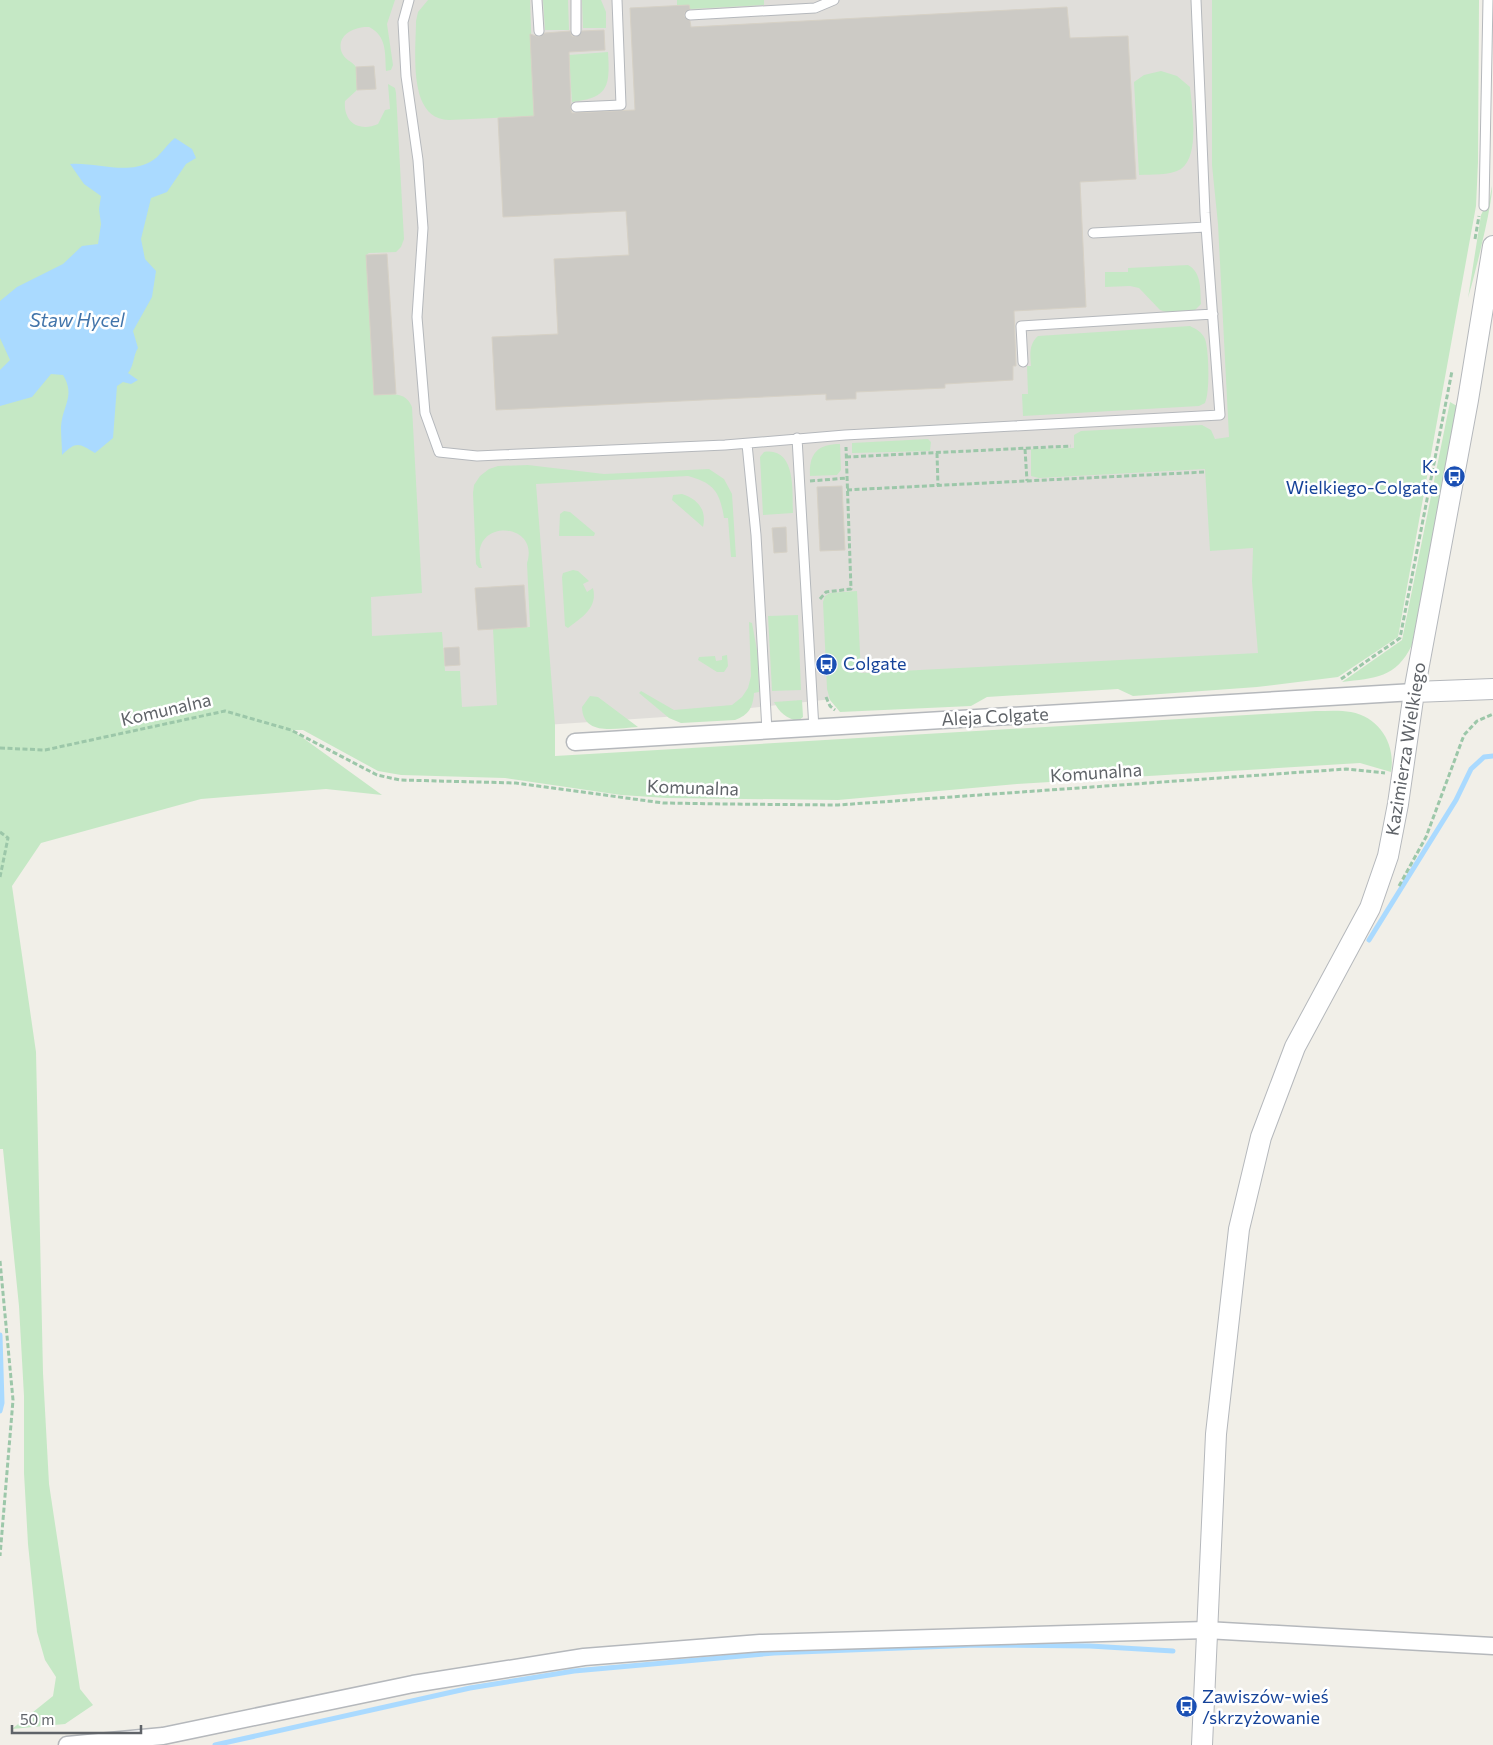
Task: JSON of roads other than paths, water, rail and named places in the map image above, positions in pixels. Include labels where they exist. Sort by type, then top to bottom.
[{"type":"street","name":"Kazimierza Wielkiego","points":[[1202,1745],[1216,1434],[1239,1228],[1262,1137],[1295,1047],[1370,908],[1388,856],[1403,776],[1414,692],[1468,400],[1484,245]]},
{"type":"street","points":[[1414,692],[1493,688]]},
{"type":"street","name":"Aleja Colgate","points":[[576,742],[1414,692]]},
{"type":"street","points":[[67,1745],[163,1736],[413,1684],[584,1657],[760,1643],[1206,1630],[1493,1646]]},
{"type":"lane","points":[[408,0],[403,22],[406,76],[418,160],[424,228],[417,316],[425,413],[439,452],[477,456],[746,444],[845,435],[1220,415],[1206,227],[1196,0]]},
{"type":"lane","points":[[537,0],[539,31]]},
{"type":"lane","points":[[576,0],[576,31]]},
{"type":"lane","points":[[576,107],[621,105],[617,0]]},
{"type":"lane","points":[[690,15],[815,8],[834,0]]},
{"type":"lane","points":[[1484,206],[1488,0]]},
{"type":"lane","points":[[1093,233],[1206,227]]},
{"type":"lane","points":[[1023,362],[1021,326],[1213,314]]},
{"type":"lane","points":[[797,438],[814,728]]},
{"type":"lane","points":[[746,444],[756,535],[768,731]]},
{"type":"water","name":"Staw Hycel","points":[[175,138],[192,149],[196,158],[186,164],[167,192],[151,198],[141,239],[145,259],[156,271],[152,297],[133,331],[138,348],[128,373],[138,380],[131,384],[123,382],[117,386],[113,438],[95,453],[78,445],[71,447],[62,455],[61,427],[68,395],[67,382],[63,375],[51,374],[32,397],[0,406],[0,370],[10,360],[0,338],[0,301],[17,287],[63,264],[82,246],[98,244],[101,224],[99,209],[101,196],[84,184],[70,164],[121,168],[141,166],[154,160]]},
{"type":"waterway","points":[[1369,940],[1456,800],[1471,769],[1484,757],[1493,756]]},
{"type":"waterway","points":[[0,1335],[2,1403],[0,1411]]},
{"type":"waterway","points":[[215,1745],[470,1688],[574,1671],[774,1653],[976,1645],[1090,1646],[1173,1651]]},
{"type":"place","name":"K. Wielkiego-Colgate","points":[[1454,477]]},
{"type":"place","name":"Colgate","points":[[827,664]]},
{"type":"place","name":"Zawiszów-wieś /skrzyżowanie","points":[[1186,1707]]}]
